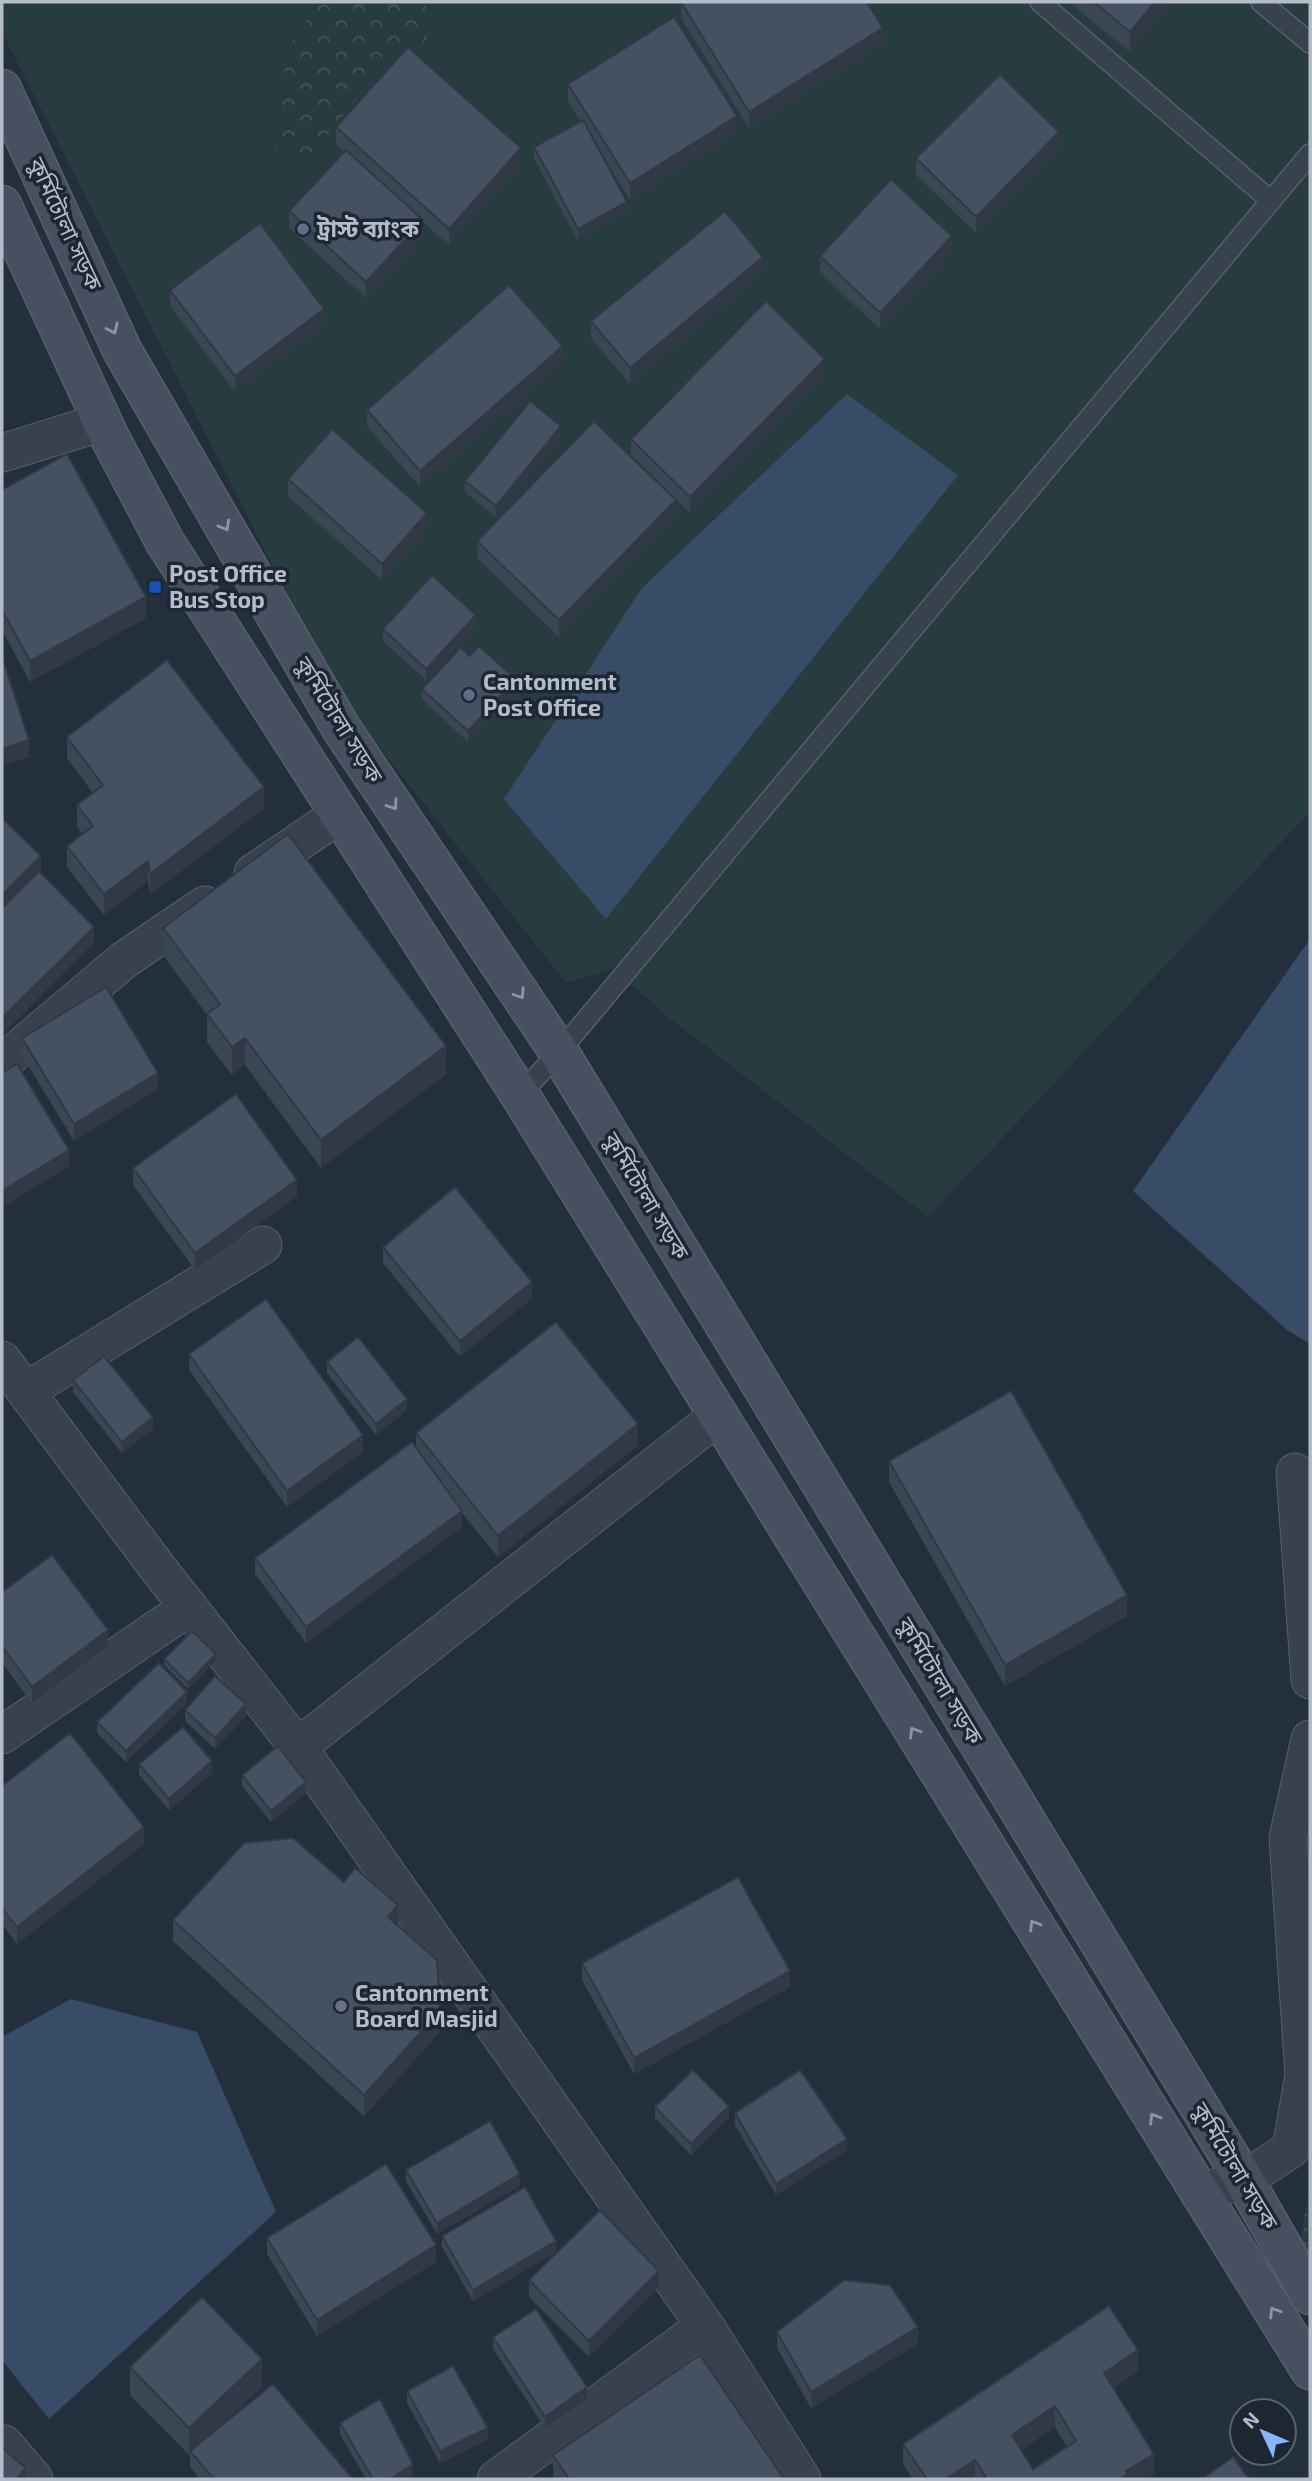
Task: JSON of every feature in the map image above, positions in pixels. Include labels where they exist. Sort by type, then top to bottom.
[{"type":"main road","name":"কুর্মিটোলা সড়ক","points":[[2,89],[122,350],[341,728],[559,1052],[1244,2180],[1310,2295]]},
{"type":"main road","name":"কুর্মিটোলা সড়ক","points":[[2,205],[102,422],[165,542],[520,1095],[1310,2370]]},
{"type":"street","points":[[2,453],[102,422]]},
{"type":"street","points":[[2,1063],[124,960],[340,814]]},
{"type":"street","points":[[26,1391],[263,1245]]},
{"type":"street","points":[[2,1360],[298,1747],[705,2326],[802,2479]]},
{"type":"street","points":[[298,1747],[718,1416]]},
{"type":"street","points":[[1295,1472],[1310,1680]]},
{"type":"street","points":[[2,1735],[189,1606]]},
{"type":"street","points":[[1200,2192],[1244,2180],[1291,2149],[1304,2075],[1288,1838],[1310,1739]]},
{"type":"street","points":[[496,2479],[705,2326]]},
{"type":"street","points":[[2,2446],[4,2445],[34,2479]]},
{"type":"lane","points":[[1040,2],[1271,201]]},
{"type":"lane","points":[[1261,2],[1310,43]]},
{"type":"lane","points":[[520,1095],[559,1052],[1310,154]]},
{"type":"green space","points":[[2,2],[1310,2],[1310,812],[928,1217],[669,1018],[614,969],[566,983],[338,695],[2,32]]},
{"type":"green space","points":[[318,2],[424,2],[429,18],[427,39],[355,101],[315,152],[276,154],[281,84],[291,43]]},
{"type":"green space","points":[[1310,2184],[1310,2255],[1301,2238]]},
{"type":"water","points":[[847,394],[958,475],[606,919],[504,799],[642,588]]},
{"type":"water","points":[[1310,939],[1310,1344],[1286,1329],[1133,1191]]},
{"type":"water","points":[[71,1999],[197,2032],[276,2212],[49,2419],[2,2360],[2,2037]]},
{"type":"building","points":[[681,2],[867,2],[883,28],[749,112]]},
{"type":"building","points":[[1094,2],[1155,2],[1130,32]]},
{"type":"building","points":[[674,17],[737,116],[630,183],[568,84]]},
{"type":"building","points":[[408,47],[521,148],[449,229],[336,127]]},
{"type":"building","points":[[1000,74],[1059,132],[976,217],[916,158]]},
{"type":"building","points":[[583,120],[627,202],[578,229],[534,147]]},
{"type":"building","points":[[346,150],[423,220],[366,282],[289,211]]},
{"type":"building","points":[[891,179],[952,236],[880,313],[820,256]]},
{"type":"building","points":[[725,211],[763,257],[630,368],[591,321]]},
{"type":"building","points":[[260,223],[324,309],[235,376],[170,290]]},
{"type":"building","points":[[509,285],[563,346],[420,471],[367,410]]},
{"type":"building","points":[[766,301],[825,359],[690,497],[631,439]]},
{"type":"building","points":[[530,401],[561,426],[496,506],[465,481]]},
{"type":"building","points":[[594,421],[676,500],[559,620],[477,541]]},
{"type":"building","points":[[332,429],[427,513],[382,564],[288,479]]},
{"type":"building","points":[[67,454],[146,597],[30,661],[2,610],[2,490]]},
{"type":"building","points":[[432,575],[476,615],[426,669],[383,629]]},
{"type":"building","name":"Cantonment Post Office","points":[[479,646],[516,679],[468,731],[422,689],[461,647],[469,656]]},
{"type":"building","points":[[2,656],[29,740],[2,749]]},
{"type":"building","points":[[167,660],[264,787],[150,874],[148,861],[104,894],[67,846],[93,826],[77,805],[103,785],[67,737]]},
{"type":"building","points":[[2,818],[41,856],[2,895]]},
{"type":"building","points":[[288,834],[446,1046],[321,1140],[245,1038],[232,1047],[207,1014],[220,1004],[163,928]]},
{"type":"building","points":[[39,871],[94,927],[2,1018],[2,908]]},
{"type":"building","points":[[106,987],[158,1073],[74,1124],[22,1038]]},
{"type":"building","points":[[17,1064],[69,1150],[2,1191],[2,1073]]},
{"type":"building","points":[[236,1094],[297,1180],[195,1253],[133,1168]]},
{"type":"building","points":[[455,1187],[532,1282],[460,1341],[383,1247]]},
{"type":"building","points":[[266,1299],[363,1435],[287,1491],[189,1354]]},
{"type":"building","points":[[556,1322],[638,1424],[498,1536],[416,1433]]},
{"type":"building","points":[[358,1337],[407,1399],[376,1424],[327,1362]]},
{"type":"building","points":[[104,1356],[153,1417],[122,1442],[73,1380]]},
{"type":"building","points":[[1011,1391],[1127,1595],[1005,1665],[889,1461]]},
{"type":"building","points":[[412,1442],[462,1511],[306,1627],[255,1558]]},
{"type":"building","points":[[52,1555],[108,1630],[32,1687],[2,1646],[2,1592]]},
{"type":"building","points":[[192,1631],[216,1654],[188,1683],[164,1659]]},
{"type":"building","points":[[159,1663],[187,1692],[126,1751],[97,1722]]},
{"type":"building","points":[[215,1676],[246,1704],[215,1738],[185,1710]]},
{"type":"building","points":[[183,1727],[212,1761],[169,1799],[139,1764]]},
{"type":"building","points":[[70,1733],[144,1827],[17,1927],[2,1908],[2,1786]]},
{"type":"building","points":[[278,1746],[306,1782],[271,1811],[242,1775]]},
{"type":"building","name":"Cantonment Board Masjid","points":[[293,1838],[344,1882],[355,1868],[398,1905],[388,1917],[437,1960],[440,2011],[364,2095],[173,1920],[244,1843]]},
{"type":"building","points":[[738,1877],[790,1971],[634,2058],[582,1963]]},
{"type":"building","points":[[693,2070],[729,2106],[691,2144],[655,2107]]},
{"type":"building","points":[[800,2070],[847,2139],[776,2184],[735,2113]]},
{"type":"building","points":[[490,2121],[520,2174],[437,2223],[406,2170]]},
{"type":"building","points":[[386,2164],[436,2245],[317,2320],[267,2238]]},
{"type":"building","points":[[525,2187],[556,2241],[473,2290],[442,2236]]},
{"type":"building","points":[[600,2210],[659,2271],[589,2341],[529,2280]]},
{"type":"building","points":[[844,2280],[890,2285],[918,2327],[811,2392],[777,2332]]},
{"type":"building","points":[[202,2297],[262,2359],[189,2428],[130,2367]]},
{"type":"building","points":[[1109,2306],[1138,2350],[1104,2373],[1154,2454],[1126,2471],[1128,2474],[1120,2479],[987,2479],[975,2460],[946,2479],[927,2479],[903,2444]],"holes":[[[1055,2406],[1076,2441],[1033,2469],[1012,2435]]]},
{"type":"building","points":[[536,2309],[587,2387],[545,2417],[493,2337]]},
{"type":"building","points":[[700,2355],[784,2479],[569,2479],[553,2455]]},
{"type":"building","points":[[453,2366],[488,2428],[440,2451],[407,2391]]},
{"type":"building","points":[[273,2384],[353,2479],[214,2479],[190,2451]]},
{"type":"building","points":[[380,2399],[413,2464],[390,2479],[373,2479],[340,2423]]},
{"type":"building","points":[[2,2448],[26,2468],[17,2479],[2,2479]]},
{"type":"building","points":[[1228,2461],[1228,2467],[1240,2467],[1249,2479],[1202,2479]]},
{"type":"place","name":"ট্রাস্ট ব্যাংক","points":[[303,229]]},
{"type":"place","name":"Post Office Bus Stop","points":[[155,587]]},
{"type":"place","name":"Cantonment Post Office","points":[[469,695]]},
{"type":"place","name":"Cantonment Board Masjid","points":[[341,2006]]}]
